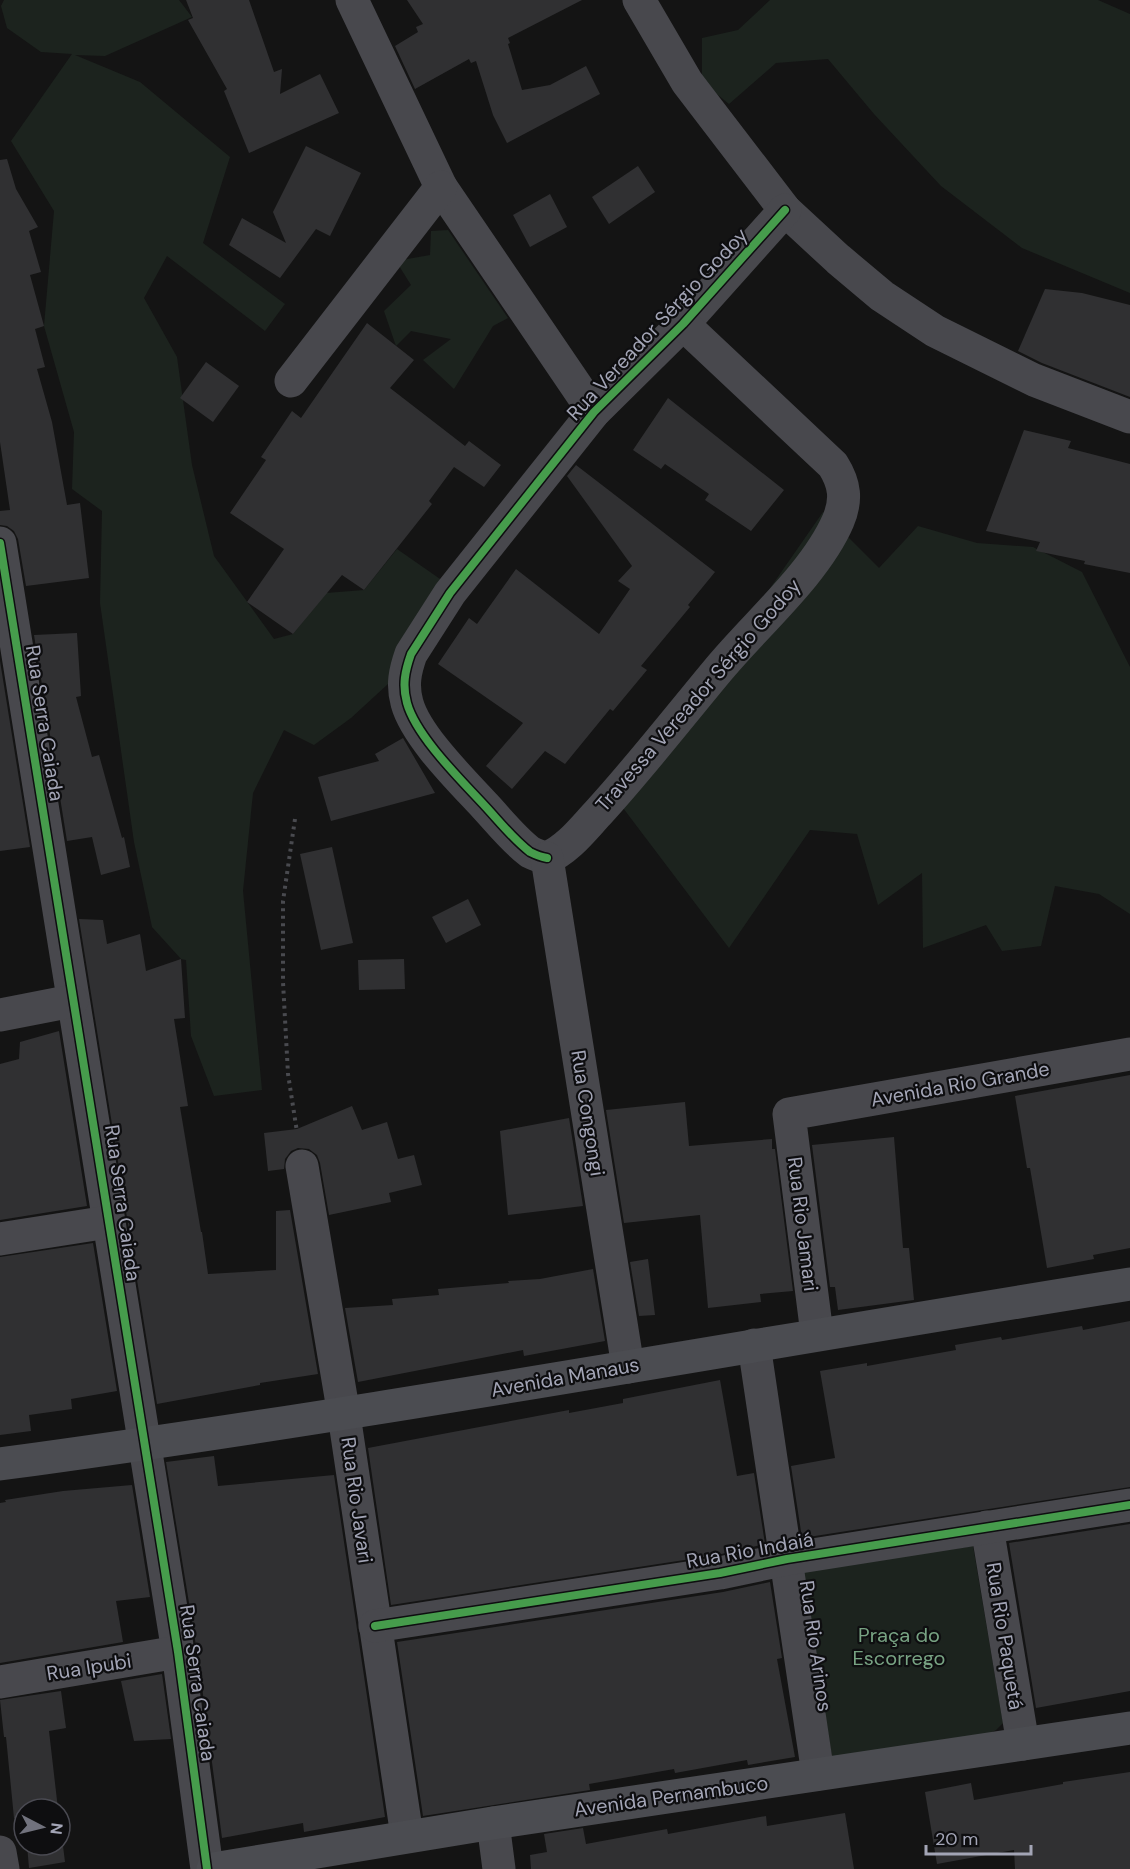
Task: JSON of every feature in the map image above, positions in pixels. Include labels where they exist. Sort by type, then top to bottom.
[{"type":"main road","name":"Avenida Manaus","points":[[0,1464],[344,1415],[817,1334],[1130,1284]]},
{"type":"main road","name":"Avenida Pernambuco","points":[[213,1869],[407,1836],[1130,1728]]},
{"type":"main road","points":[[315,1869],[351,1845]]},
{"type":"street","points":[[352,0],[441,187],[594,412]]},
{"type":"street","points":[[639,0],[687,82],[785,210],[838,259],[882,296],[935,331],[1034,380],[1130,417]]},
{"type":"street","points":[[291,381],[441,187]]},
{"type":"street","name":"Rua Vereador Sérgio Godoy","points":[[547,858],[531,852],[509,833],[435,749],[416,723],[407,705],[404,688],[404,676],[411,654],[450,593],[594,412],[682,324],[785,210]]},
{"type":"street","name":"Rua Vereador Sérgio Godoy","points":[[682,324],[833,465],[844,487],[843,504],[837,521]]},
{"type":"street","name":"Travessa Vereador Sérgio Godoy","points":[[547,858],[559,851],[578,834],[619,790],[720,667],[796,583],[821,550],[837,521]]},
{"type":"street","name":"Rua Serra Caiada","points":[[0,543],[178,1652],[207,1869]]},
{"type":"street","name":"Rua Congongi","points":[[547,858],[628,1367]]},
{"type":"street","points":[[0,1015],[72,1001]]},
{"type":"street","name":"Avenida Rio Grande","points":[[789,1114],[1130,1054]]},
{"type":"street","name":"Rua Rio Jamari","points":[[789,1114],[817,1334]]},
{"type":"street","name":"Rua Rio Javari","points":[[302,1166],[344,1415],[407,1836]]},
{"type":"street","points":[[0,1239],[108,1222]]},
{"type":"street","name":"Rua Rio Arinos","points":[[754,1345],[818,1774]]},
{"type":"street","name":"Rua Rio Indaiá","points":[[375,1626],[720,1573],[787,1559],[1130,1505]]},
{"type":"street","name":"Rua Rio Paquetá","points":[[987,1527],[1023,1744]]},
{"type":"street","name":"Rua Ipubi","points":[[0,1682],[178,1652]]},
{"type":"street","points":[[493,1823],[498,1869]]},
{"type":"street","points":[[0,1852],[3,1869]]},
{"type":"path","points":[[295,819],[283,901],[283,982],[288,1074],[302,1166]]},
{"type":"green space","points":[[4,0],[179,0],[192,17],[105,56],[75,55],[140,82],[230,157],[203,243],[285,304],[265,331],[167,256],[144,298],[177,357],[192,465],[214,556],[274,639],[293,634],[326,593],[364,590],[397,549],[443,581],[388,684],[351,718],[314,745],[284,730],[253,793],[243,891],[262,1090],[214,1096],[191,1036],[186,960],[181,959],[152,927],[134,842],[100,603],[102,511],[72,489],[74,432],[44,326],[54,211],[11,141],[72,54],[41,52],[7,28],[1,6]]},
{"type":"green space","points":[[770,0],[1098,0],[1130,14],[1130,293],[1022,248],[941,186],[874,114],[828,59],[776,63],[729,104],[702,82],[702,38],[738,30]]},
{"type":"green space","points":[[448,230],[508,318],[493,326],[454,389],[423,360],[451,339],[411,331],[396,346],[384,311],[411,285],[396,261],[430,255],[431,231]]},
{"type":"green space","points":[[823,512],[879,568],[918,526],[977,543],[1033,547],[1082,572],[1130,667],[1130,914],[1099,894],[1055,886],[1041,946],[1002,951],[986,925],[923,948],[922,873],[878,905],[857,834],[810,830],[729,948],[620,804]]},
{"type":"green space","name":"Praça do Escorrego","points":[[973,1546],[1003,1723],[990,1733],[832,1757],[801,1571]]},
{"type":"building","points":[[186,0],[249,0],[274,72],[282,69],[280,94],[320,74],[339,113],[249,153],[224,91],[227,89],[188,20],[193,18]]},
{"type":"building","points":[[407,0],[582,0],[508,38],[510,43],[508,44],[522,90],[550,85],[586,66],[600,94],[507,143],[493,115],[476,61],[471,63],[469,59],[415,89],[395,46],[418,32],[416,27],[423,24]]},
{"type":"building","points":[[306,146],[361,173],[330,236],[316,229],[280,278],[229,245],[242,218],[286,243],[273,212]]},
{"type":"building","points":[[7,159],[16,189],[38,227],[29,231],[41,272],[30,275],[44,326],[35,329],[45,367],[37,369],[52,422],[67,505],[80,503],[89,578],[26,586],[18,539],[14,531],[7,526],[0,525],[0,511],[10,510],[0,442],[0,160]]},
{"type":"building","points":[[638,166],[655,192],[609,224],[592,197]]},
{"type":"building","points":[[550,194],[567,227],[530,247],[513,215]]},
{"type":"building","points":[[1045,289],[1082,293],[1130,305],[1130,397],[1042,363],[1018,351]]},
{"type":"building","points":[[367,323],[414,360],[390,388],[465,446],[469,441],[501,465],[484,487],[454,467],[429,501],[432,504],[364,590],[342,575],[293,634],[247,602],[284,549],[230,513],[266,460],[261,457],[292,411],[301,418]]},
{"type":"building","points":[[206,362],[239,386],[213,422],[180,398]]},
{"type":"building","points":[[668,398],[784,490],[751,531],[705,500],[709,494],[665,464],[661,469],[633,450]]},
{"type":"building","points":[[1024,430],[1071,441],[1068,448],[1130,464],[1130,573],[1036,551],[1040,542],[986,531]]},
{"type":"building","points":[[576,465],[715,572],[688,605],[690,607],[641,666],[647,670],[613,711],[610,709],[565,764],[545,751],[512,789],[486,766],[523,723],[438,664],[469,618],[477,624],[516,569],[599,634],[630,589],[618,581],[632,566],[567,476]]},
{"type":"building","points":[[77,633],[81,696],[76,697],[92,757],[99,755],[122,838],[124,837],[130,867],[101,875],[92,837],[67,841],[34,635]]},
{"type":"building","points":[[0,661],[30,847],[0,851]]},
{"type":"building","points":[[403,738],[435,793],[331,821],[318,777],[379,761],[375,754]]},
{"type":"building","points":[[332,847],[353,943],[321,950],[300,854]]},
{"type":"building","points":[[468,899],[481,925],[446,943],[432,917]]},
{"type":"building","points":[[79,919],[103,920],[107,944],[140,934],[146,971],[181,959],[185,1018],[174,1019],[188,1106],[180,1107],[208,1274],[276,1270],[276,1211],[290,1210],[318,1374],[157,1404]]},
{"type":"building","points":[[404,959],[405,989],[359,990],[358,960]]},
{"type":"building","points":[[59,1031],[87,1206],[0,1220],[0,1064],[19,1059],[20,1042]]},
{"type":"building","points":[[1130,1075],[1130,1248],[1093,1255],[1094,1259],[1047,1268],[1015,1096]]},
{"type":"building","points":[[685,1102],[689,1146],[772,1139],[793,1291],[760,1294],[761,1302],[708,1308],[700,1215],[624,1223],[606,1110]]},
{"type":"building","points":[[352,1106],[362,1130],[387,1122],[398,1159],[414,1155],[422,1185],[389,1193],[391,1202],[329,1215],[317,1155],[309,1149],[298,1148],[291,1151],[285,1159],[284,1169],[268,1171],[264,1133],[297,1129]]},
{"type":"building","points":[[569,1118],[583,1206],[508,1215],[500,1131]]},
{"type":"building","points":[[894,1137],[903,1248],[909,1248],[914,1300],[838,1310],[835,1287],[830,1287],[812,1145]]},
{"type":"building","points":[[93,1243],[117,1391],[71,1399],[72,1409],[29,1415],[31,1431],[0,1435],[0,1257]]},
{"type":"building","points":[[648,1259],[655,1315],[639,1316],[630,1262]]},
{"type":"building","points":[[593,1269],[605,1341],[524,1356],[523,1350],[358,1382],[345,1308],[393,1305],[392,1299],[439,1295],[438,1289],[540,1279]]},
{"type":"building","points":[[1130,1321],[1130,1487],[802,1538],[791,1466],[835,1458],[820,1371],[867,1363],[867,1366],[956,1350],[955,1345],[1001,1337],[1002,1340],[1082,1326],[1083,1330]]},
{"type":"building","points":[[720,1380],[737,1476],[754,1473],[765,1544],[717,1555],[391,1605],[368,1448],[569,1410],[569,1413],[623,1403],[623,1399]]},
{"type":"building","points":[[214,1456],[218,1486],[334,1475],[385,1817],[304,1832],[303,1823],[222,1838],[199,1664],[166,1462]]},
{"type":"building","points":[[132,1485],[150,1597],[116,1601],[123,1642],[0,1663],[0,1503],[6,1502],[5,1500],[63,1491]]},
{"type":"building","points":[[1130,1524],[1130,1691],[1036,1708],[1009,1543]]},
{"type":"building","points":[[770,1582],[782,1658],[777,1659],[795,1757],[748,1765],[747,1760],[675,1773],[674,1769],[589,1784],[590,1790],[423,1816],[397,1642],[723,1592]]},
{"type":"building","points":[[162,1674],[171,1739],[134,1741],[121,1681]]},
{"type":"building","points":[[61,1691],[66,1728],[49,1731],[57,1797],[12,1798],[0,1700]]},
{"type":"building","points":[[1130,1772],[1130,1869],[1015,1869],[1014,1850],[937,1864],[925,1792],[971,1783],[974,1800],[1063,1784],[1063,1782]]},
{"type":"building","points":[[845,1813],[854,1869],[531,1869],[530,1855],[547,1852],[544,1834],[583,1828],[586,1844],[667,1829],[668,1834],[766,1816],[767,1826]]},
{"type":"building","points":[[28,1857],[64,1857],[65,1862],[29,1868]]},
{"type":"cycle path","points":[[547,858],[530,852],[512,836],[429,743],[412,716],[407,703],[404,684],[411,654],[450,593],[594,412],[683,324],[785,210]]},
{"type":"cycle path","points":[[0,543],[178,1652],[207,1869]]},
{"type":"cycle path","points":[[375,1626],[720,1573],[787,1559],[1130,1505]]}]
